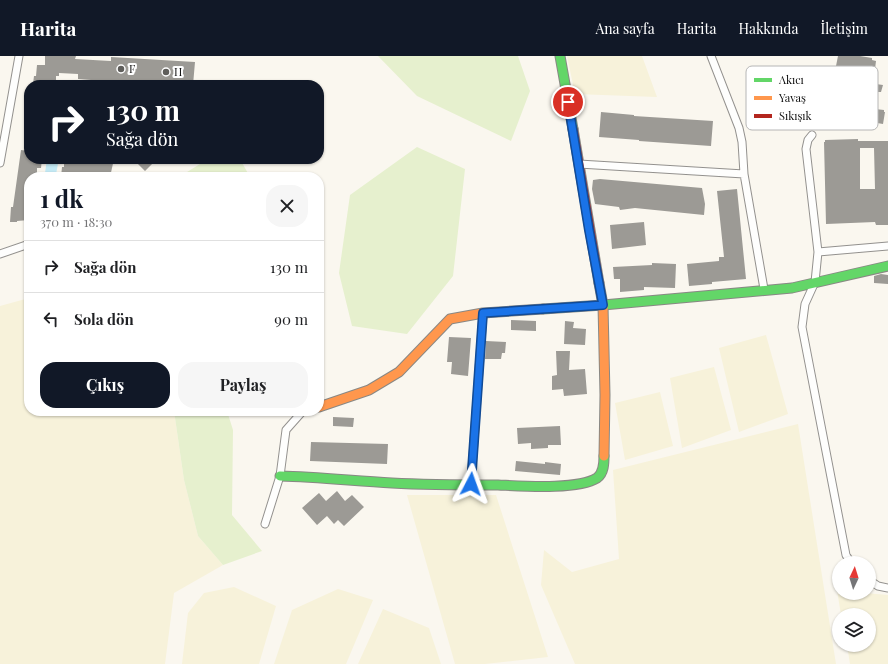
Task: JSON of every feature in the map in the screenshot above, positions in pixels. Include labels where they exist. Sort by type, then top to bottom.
[{"type":"street","points":[[0,163],[19,56]]},
{"type":"street","points":[[280,476],[334,478],[393,484],[531,486],[586,483],[599,477],[604,467],[605,395],[603,305],[560,56]]},
{"type":"street","points":[[711,56],[740,128],[744,174],[764,289]]},
{"type":"street","points":[[812,135],[808,140],[806,149],[818,252],[815,282],[805,304],[802,327],[847,556]]},
{"type":"street","points":[[579,164],[744,174]]},
{"type":"street","points":[[0,254],[24,246]]},
{"type":"street","points":[[818,252],[888,246]]},
{"type":"street","points":[[324,405],[369,390],[399,372],[450,319],[483,313],[603,305],[764,289],[792,288],[888,266]]},
{"type":"street","points":[[471,484],[483,313]]},
{"type":"street","points":[[265,524],[280,476],[286,430],[298,416]]},
{"type":"street","points":[[876,585],[888,588]]},
{"type":"shaded area","points":[[567,56],[642,56],[657,97],[575,94]]},
{"type":"shaded area","points":[[24,299],[24,416],[175,416],[184,480],[198,536],[223,565],[174,593],[165,664],[0,664],[0,306]]},
{"type":"shaded area","points":[[766,335],[788,414],[739,432],[719,348]]},
{"type":"shaded area","points":[[714,367],[731,430],[682,448],[670,378]]},
{"type":"shaded area","points":[[660,392],[673,446],[625,460],[615,403]]},
{"type":"shaded area","points":[[798,424],[832,639],[832,652],[834,652],[836,664],[575,664],[541,585],[544,550],[572,572],[619,559],[613,470]]},
{"type":"shaded area","points":[[407,495],[496,495],[548,657],[485,664],[455,664]]},
{"type":"shaded area","points":[[234,587],[276,606],[259,664],[182,664],[188,613],[204,593]]},
{"type":"shaded area","points":[[338,589],[373,600],[346,664],[274,664],[292,610]]},
{"type":"shaded area","points":[[876,594],[888,595],[888,664],[850,664],[848,652],[876,652],[876,608],[840,608],[839,600],[876,600]]},
{"type":"shaded area","points":[[383,609],[429,628],[441,664],[358,664]]},
{"type":"green space","points":[[378,56],[518,56],[530,91],[511,141],[417,96]]},
{"type":"green space","points":[[417,147],[465,169],[453,276],[407,334],[352,326],[339,273],[350,195]]},
{"type":"green space","points":[[200,164],[243,164],[247,172],[187,172]]},
{"type":"green space","points":[[175,416],[229,416],[233,430],[232,515],[262,551],[223,565],[198,536],[184,480]]},
{"type":"water","points":[[46,164],[58,164],[57,172],[45,172]]},
{"type":"building","points":[[45,56],[76,56],[75,59],[111,61],[111,57],[195,62],[193,80],[91,80],[78,79],[78,74],[59,73],[59,76],[56,76],[56,80],[34,80],[34,76],[36,76],[37,65],[45,65]]},
{"type":"building","points":[[838,56],[860,56],[872,58],[872,60],[876,61],[875,66],[836,66]]},
{"type":"building","points":[[878,84],[883,85],[881,92],[878,92]]},
{"type":"building","points":[[878,109],[884,110],[885,112],[883,124],[878,123]]},
{"type":"building","points":[[601,112],[634,116],[713,121],[711,146],[599,137]]},
{"type":"building","points":[[858,139],[858,141],[888,141],[888,225],[876,225],[875,222],[826,224],[825,140]],"holes":[[[860,148],[874,148],[875,189],[860,189]]]},
{"type":"building","points":[[21,150],[24,150],[24,164],[41,164],[41,168],[37,168],[37,172],[24,172],[24,220],[10,222],[11,207],[13,207]]},
{"type":"building","points":[[64,164],[113,164],[111,172],[62,172],[62,167],[64,167]]},
{"type":"building","points":[[138,164],[152,164],[145,171]]},
{"type":"building","points":[[600,179],[702,188],[705,204],[704,215],[635,208],[620,210],[619,207],[595,204],[592,189],[593,180]]},
{"type":"building","points":[[737,189],[746,279],[689,286],[687,264],[719,261],[719,257],[724,257],[717,191]]},
{"type":"building","points":[[644,222],[646,245],[612,249],[610,225]]},
{"type":"building","points":[[652,263],[676,264],[675,288],[644,287],[644,290],[620,292],[620,279],[614,279],[613,267],[652,265]]},
{"type":"building","points":[[881,274],[888,275],[888,284],[874,283],[874,276]]},
{"type":"building","points":[[511,320],[536,321],[536,331],[511,330]]},
{"type":"building","points":[[565,321],[574,322],[573,328],[586,329],[585,345],[564,344]]},
{"type":"building","points":[[449,337],[471,338],[468,376],[451,374],[452,362],[447,362]]},
{"type":"building","points":[[486,341],[506,342],[505,353],[502,353],[501,359],[485,359]]},
{"type":"building","points":[[556,351],[570,351],[569,370],[585,369],[587,394],[564,396],[563,389],[552,390],[552,376],[557,375]]},
{"type":"building","points":[[333,417],[354,418],[353,427],[333,426]]},
{"type":"building","points":[[560,426],[561,445],[548,445],[548,448],[531,449],[531,443],[518,444],[517,428]]},
{"type":"building","points":[[311,442],[388,444],[387,464],[310,461]]},
{"type":"building","points":[[516,461],[561,464],[560,475],[515,471]]},
{"type":"building","points":[[337,491],[345,501],[352,495],[364,507],[344,526],[338,520],[334,524],[327,516],[317,525],[302,508],[319,493],[326,501]]},
{"type":"traffic: fast","points":[[560,56],[573,129]]},
{"type":"traffic: fast","points":[[543,309],[792,288],[888,266]]},
{"type":"traffic: fast","points":[[280,476],[418,484],[564,486],[588,482],[597,478],[604,465],[604,456]]},
{"type":"traffic: slow","points":[[599,283],[603,305],[605,395],[604,456]]},
{"type":"traffic: slow","points":[[324,405],[369,390],[399,372],[450,319],[483,313],[543,309]]},
{"type":"traffic: jam","points":[[573,129],[599,283]]},
{"type":"place","name":"F","points":[[121,69]]},
{"type":"place","name":"H","points":[[166,72]]},
{"type":"route","points":[[471,484],[483,313],[603,305],[568,102]]}]
